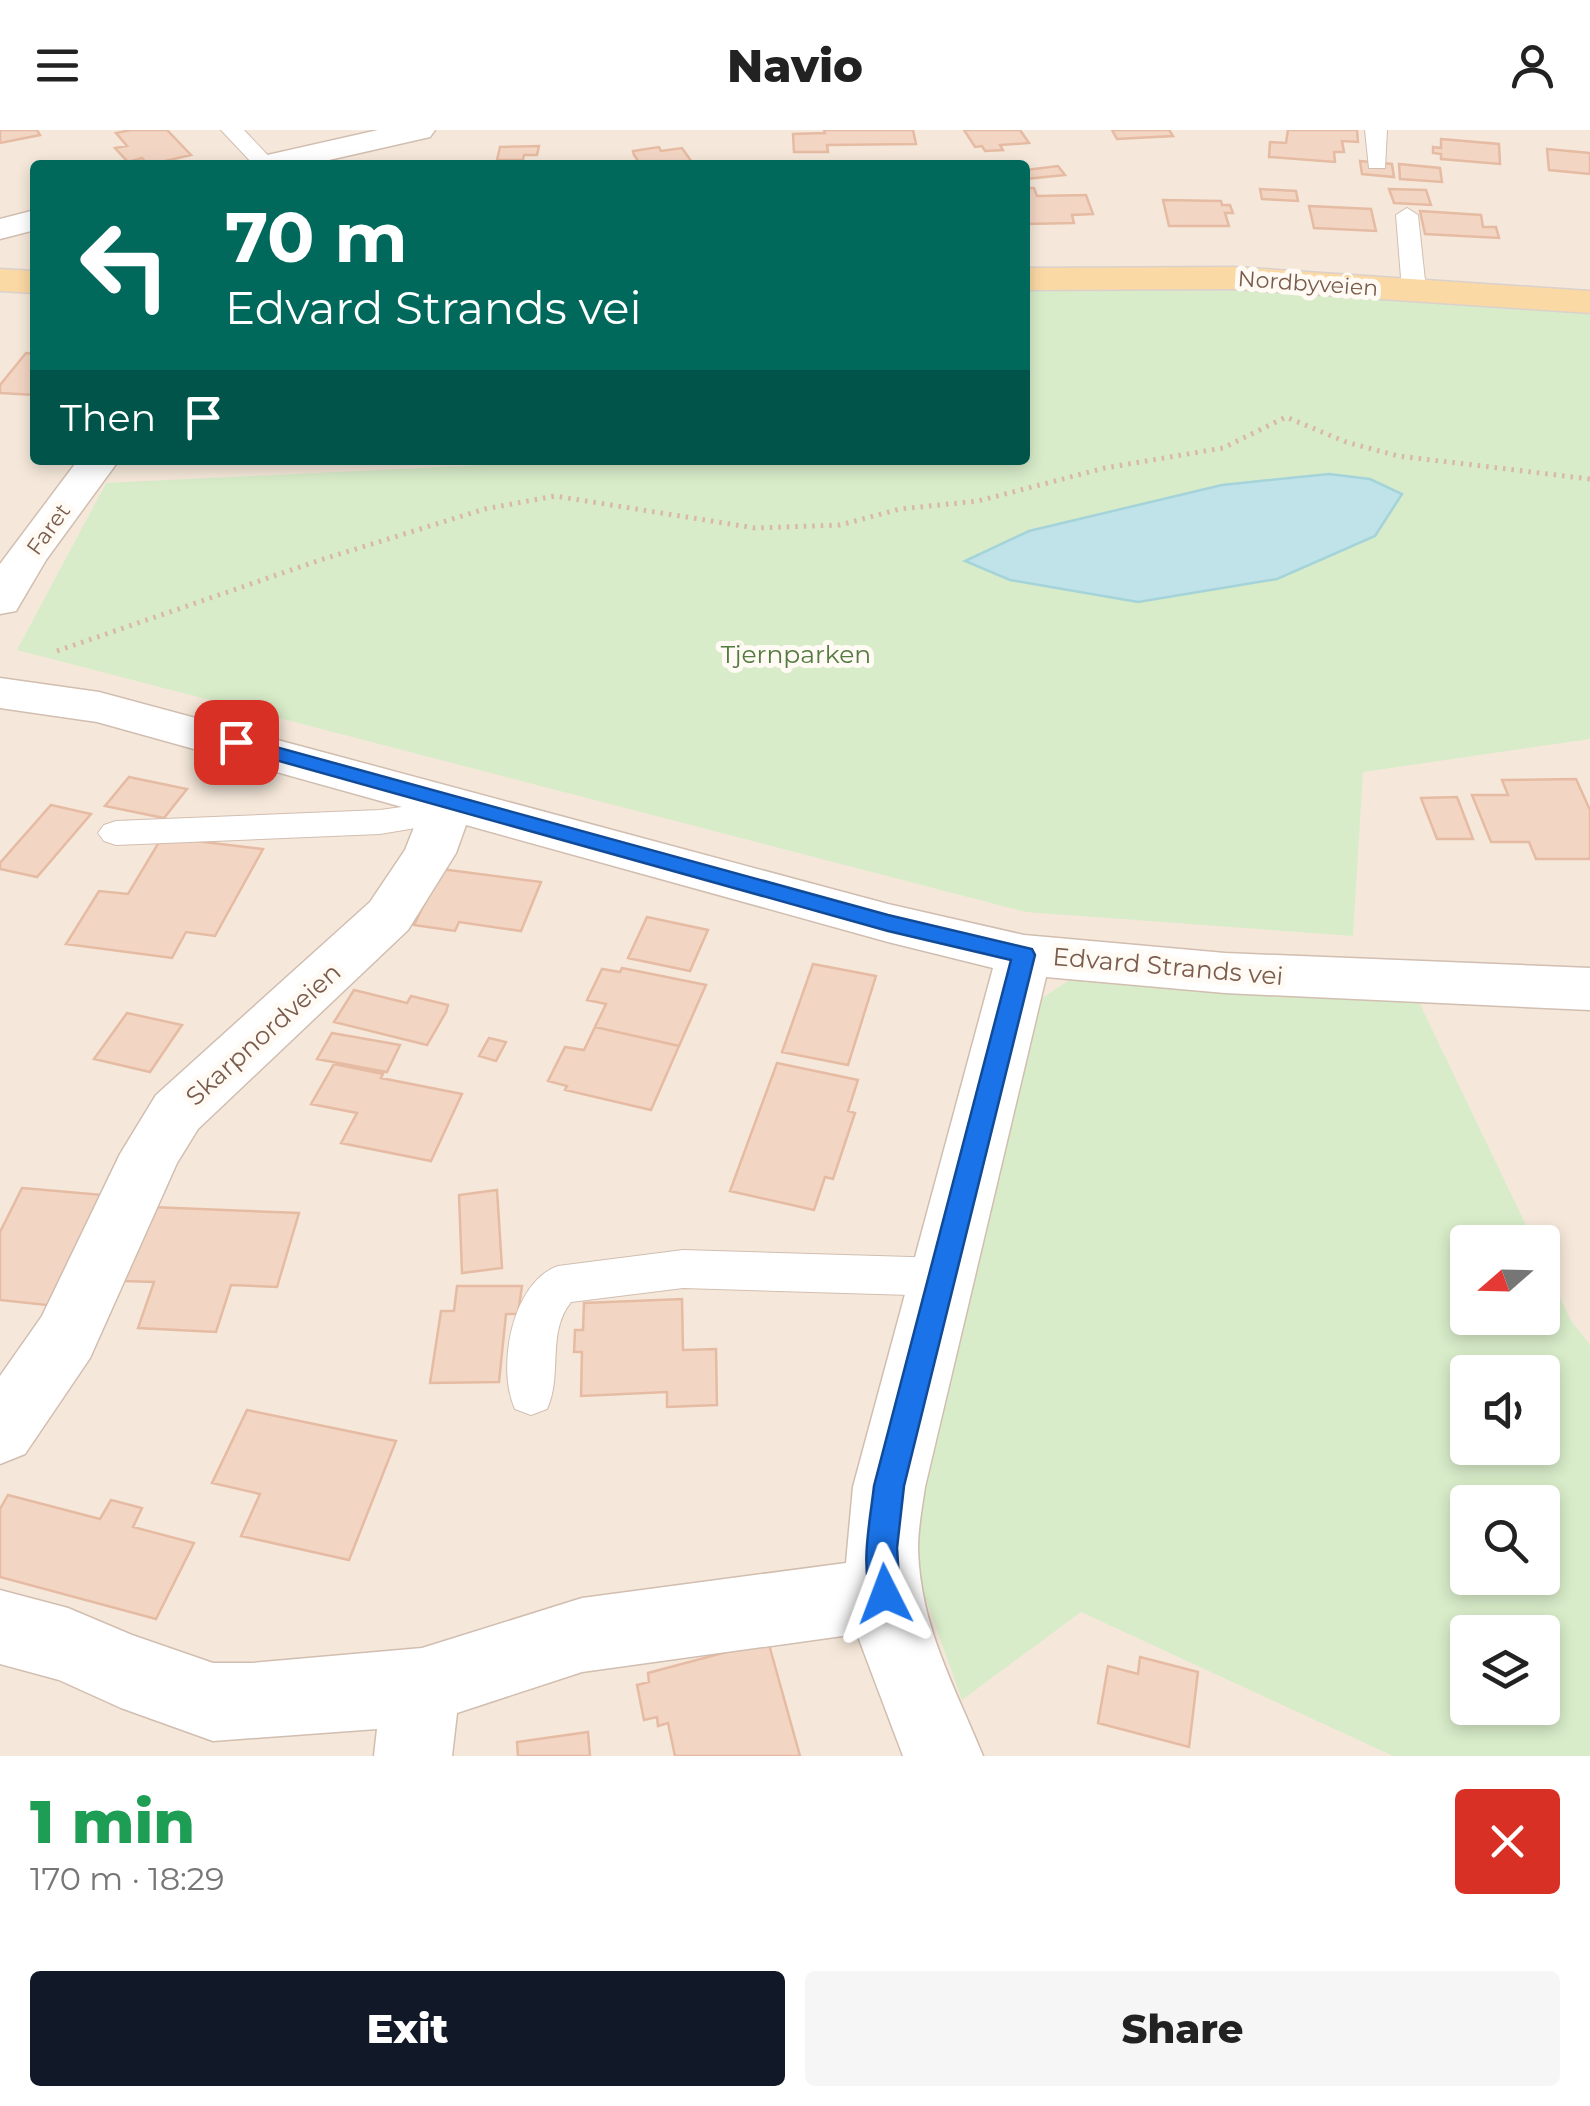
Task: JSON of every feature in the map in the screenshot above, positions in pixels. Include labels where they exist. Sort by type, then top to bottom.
[{"type":"main road","name":"Nordbyveien","points":[[1030,279],[1233,278],[1590,302]]},
{"type":"main road","points":[[0,280],[30,282]]},
{"type":"street","points":[[288,160],[419,130]]},
{"type":"street","points":[[0,228],[30,221]]},
{"type":"street","name":"Faret","points":[[0,600],[26,557],[95,465]]},
{"type":"street","name":"Edvard Strands vei","points":[[0,694],[99,707],[447,807],[1024,955],[1225,973],[1590,989]]},
{"type":"street","name":"Skarpnordveien","points":[[0,1432],[66,1336],[151,1154],[178,1112],[389,916],[430,853],[447,807]]},
{"type":"street","points":[[944,1756],[916,1701],[885,1594],[882,1548],[889,1486],[1024,955]]},
{"type":"street","points":[[0,1627],[68,1645],[120,1670],[214,1702],[252,1702],[417,1721],[582,1635],[885,1594]]},
{"type":"lane","points":[[232,130],[261,160]]},
{"type":"lane","points":[[1376,130],[1378,162]]},
{"type":"lane","points":[[1407,215],[1414,290]]},
{"type":"lane","points":[[116,833],[380,822],[447,807]]},
{"type":"lane","points":[[531,1394],[534,1324],[547,1296],[558,1284],[683,1269],[942,1277]]},
{"type":"path","points":[[49,655],[338,554],[485,509],[555,496],[756,528],[840,525],[900,509],[978,501],[1106,468],[1224,448],[1286,417],[1346,442],[1398,456],[1590,479]]},
{"type":"shaded area","points":[[0,130],[1590,130],[1590,1756],[0,1756]]},
{"type":"green space","name":"Tjernparken","points":[[1030,289],[1265,291],[1590,310],[1590,739],[1363,772],[1353,936],[1026,912],[17,650],[106,483],[482,465],[1030,465]],"holes":[[[1329,474],[1029,531],[1222,485]]]},
{"type":"green space","points":[[1071,979],[1418,1000],[1526,1225],[1450,1225],[1450,1335],[1560,1335],[1560,1297],[1570,1319],[1590,1345],[1590,1756],[1393,1756],[1081,1612],[962,1700],[911,1557],[940,1415],[1039,1000]]},
{"type":"water","points":[[1329,474],[1370,479],[1402,494],[1375,536],[1277,579],[1138,602],[1010,580],[965,561],[1029,531],[1222,485]]},
{"type":"building","points":[[0,130],[37,130],[40,135],[0,143]]},
{"type":"building","points":[[167,130],[191,155],[170,160],[126,160],[115,148],[127,146],[116,133]]},
{"type":"building","points":[[824,130],[913,130],[916,144],[827,145],[828,152],[794,152],[793,134],[825,133]]},
{"type":"building","points":[[964,130],[1020,130],[1029,143],[1000,145],[1003,150],[985,151],[982,146],[975,147]]},
{"type":"building","points":[[1112,130],[1169,130],[1173,136],[1117,139]]},
{"type":"building","points":[[1288,130],[1357,130],[1358,142],[1342,141],[1344,152],[1334,152],[1335,162],[1269,157],[1270,142],[1286,143]]},
{"type":"building","points":[[1441,139],[1499,144],[1500,164],[1441,159],[1441,154],[1433,153],[1433,147],[1441,148]]},
{"type":"building","points":[[539,146],[537,155],[524,155],[523,160],[497,160],[500,147]]},
{"type":"building","points":[[682,148],[690,160],[638,160],[633,151]]},
{"type":"building","points":[[1547,149],[1590,153],[1590,174],[1549,170]]},
{"type":"building","points":[[1360,161],[1392,164],[1394,177],[1362,174]]},
{"type":"building","points":[[1399,164],[1440,168],[1442,182],[1400,179]]},
{"type":"building","points":[[1058,166],[1065,175],[1030,178],[1030,169]]},
{"type":"building","points":[[1030,188],[1034,188],[1037,196],[1086,195],[1093,214],[1072,215],[1074,223],[1030,224]]},
{"type":"building","points":[[1260,189],[1296,191],[1298,201],[1262,199]]},
{"type":"building","points":[[1389,189],[1426,190],[1431,205],[1394,203]]},
{"type":"building","points":[[1163,200],[1221,201],[1222,205],[1230,205],[1233,213],[1225,213],[1229,226],[1169,226]]},
{"type":"building","points":[[1309,206],[1371,209],[1376,231],[1314,228]]},
{"type":"building","points":[[1420,211],[1481,215],[1483,227],[1496,227],[1499,238],[1425,234]]},
{"type":"building","points":[[26,353],[30,353],[30,395],[0,393],[0,385]]},
{"type":"building","points":[[129,777],[187,789],[164,818],[105,806]]},
{"type":"building","points":[[1576,779],[1590,810],[1590,859],[1536,859],[1529,842],[1491,842],[1472,795],[1508,795],[1502,780]]},
{"type":"building","points":[[1457,797],[1473,839],[1437,839],[1421,798]]},
{"type":"building","points":[[51,805],[91,814],[37,877],[0,869],[0,863]]},
{"type":"building","points":[[162,837],[263,849],[215,936],[186,932],[172,958],[66,944],[99,891],[128,894]]},
{"type":"building","points":[[441,869],[541,882],[521,931],[459,922],[455,931],[414,925]]},
{"type":"building","points":[[647,917],[708,930],[690,971],[628,958]]},
{"type":"building","points":[[813,964],[876,976],[848,1065],[782,1052]]},
{"type":"building","points":[[622,968],[706,985],[679,1046],[595,1027],[606,1004],[587,1000],[602,969],[620,972]]},
{"type":"building","points":[[354,990],[407,1003],[411,996],[448,1005],[427,1045],[334,1022]]},
{"type":"building","points":[[127,1013],[182,1025],[150,1072],[94,1059]]},
{"type":"building","points":[[595,1027],[679,1046],[651,1110],[565,1090],[567,1086],[548,1081],[565,1047],[584,1050]]},
{"type":"building","points":[[332,1033],[400,1045],[387,1072],[317,1059]]},
{"type":"building","points":[[489,1038],[506,1042],[496,1061],[479,1056]]},
{"type":"building","points":[[777,1063],[858,1080],[848,1111],[855,1113],[833,1179],[825,1177],[814,1210],[730,1191]]},
{"type":"building","points":[[334,1064],[462,1094],[431,1161],[341,1143],[357,1113],[311,1104]]},
{"type":"building","points":[[22,1188],[115,1196],[56,1306],[0,1300],[0,1232]]},
{"type":"building","points":[[497,1190],[502,1268],[462,1273],[459,1195]]},
{"type":"building","points":[[151,1207],[299,1213],[277,1287],[231,1285],[216,1332],[138,1328],[154,1282],[124,1281]]},
{"type":"building","points":[[457,1286],[522,1286],[518,1314],[506,1314],[499,1382],[430,1383],[441,1311],[454,1311]]},
{"type":"building","points":[[682,1299],[683,1350],[716,1349],[717,1405],[667,1407],[667,1392],[581,1396],[582,1352],[574,1352],[575,1330],[583,1330],[584,1303]]},
{"type":"building","points":[[247,1410],[396,1441],[349,1560],[241,1536],[260,1494],[212,1483]]},
{"type":"building","points":[[8,1495],[100,1519],[111,1500],[142,1508],[133,1527],[194,1543],[156,1619],[0,1577],[0,1509]]},
{"type":"building","points":[[768,1641],[800,1756],[675,1756],[668,1723],[658,1726],[657,1717],[644,1720],[637,1685],[649,1682],[648,1673]]},
{"type":"building","points":[[1140,1657],[1198,1672],[1189,1747],[1098,1723],[1108,1666],[1138,1674]]},
{"type":"building","points":[[588,1732],[590,1756],[518,1756],[517,1742]]},
{"type":"route","points":[[236,742],[888,923],[1024,955],[889,1486],[882,1548],[885,1594]]}]
